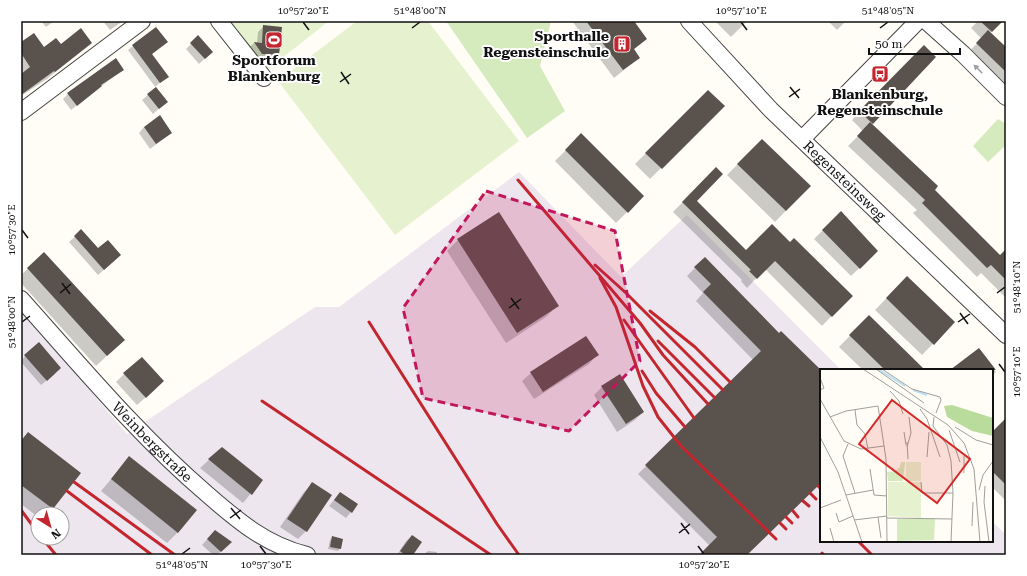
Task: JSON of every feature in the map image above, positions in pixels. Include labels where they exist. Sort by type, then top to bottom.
[{"type":"street","points":[[21,112],[142,21]]},
{"type":"street","points":[[219,21],[264,78]]},
{"type":"street","name":"Regensteinsweg","points":[[689,21],[758,97],[1006,335]]},
{"type":"street","points":[[802,139],[918,21]]},
{"type":"street","points":[[926,21],[964,54],[1006,97]]},
{"type":"street","name":"Weinbergstraße","points":[[21,299],[130,420],[184,474],[247,528],[287,550],[307,555]]},
{"type":"highlighted area","points":[[486,191],[615,231],[640,361],[569,431],[423,398],[403,308]]},
{"type":"shaded area","points":[[519,172],[621,277],[687,215],[840,369],[820,369],[820,542],[993,542],[993,522],[1006,535],[1006,555],[21,555],[21,309],[127,434],[315,307],[339,307]]},
{"type":"green space","name":"Sportforum Blankenburg","points":[[229,21],[329,21],[267,70]]},
{"type":"green space","points":[[357,21],[428,21],[519,141],[395,235],[278,81]]},
{"type":"green space","points":[[446,21],[551,21],[540,66],[565,111],[527,138]]},
{"type":"green space","points":[[998,119],[1006,124],[1006,145],[988,162],[973,146]]},
{"type":"building","name":"Sporthalle Regensteinschule","points":[[586,21],[634,21],[647,39],[634,49],[640,58],[623,70]]},
{"type":"building","points":[[980,21],[1003,21],[992,32]]},
{"type":"building","points":[[263,25],[282,27],[279,55],[262,54],[254,42],[262,43]]},
{"type":"building","points":[[156,27],[168,42],[152,54],[169,77],[160,83],[132,45]]},
{"type":"building","points":[[81,28],[92,43],[55,72],[54,71],[21,95],[21,74],[30,67],[21,53],[21,42],[34,33],[44,47],[56,38],[61,44]]},
{"type":"building","points":[[988,30],[1006,47],[1006,72],[976,43]]},
{"type":"building","points":[[198,35],[213,52],[205,59],[190,43]]},
{"type":"building","points":[[924,45],[936,57],[873,124],[859,111]]},
{"type":"building","points":[[116,58],[124,70],[101,85],[102,86],[77,106],[67,93]]},
{"type":"building","points":[[156,87],[168,102],[159,109],[147,94]]},
{"type":"building","points":[[708,90],[725,106],[662,169],[645,153]]},
{"type":"building","points":[[160,115],[172,133],[156,144],[144,127]]},
{"type":"building","points":[[870,122],[938,186],[935,190],[1000,255],[1006,249],[1006,280],[991,265],[987,268],[922,203],[925,200],[857,136]]},
{"type":"building","points":[[581,133],[644,196],[628,213],[565,150]]},
{"type":"building","points":[[762,139],[811,186],[786,211],[737,164]]},
{"type":"building","points":[[716,167],[723,174],[697,201],[746,250],[772,224],[790,242],[794,238],[853,296],[832,317],[775,261],[757,279],[749,271],[751,270],[682,202]]},
{"type":"building","points":[[841,211],[878,251],[860,269],[822,230]]},
{"type":"building","points":[[499,212],[559,306],[517,333],[457,239]]},
{"type":"building","points":[[81,229],[98,248],[108,240],[121,255],[104,270],[74,236]]},
{"type":"building","points":[[44,252],[125,340],[107,356],[27,268]]},
{"type":"building","points":[[705,257],[779,333],[781,331],[820,369],[820,484],[747,555],[699,555],[717,537],[645,465],[761,351],[703,292],[711,284],[694,267]]},
{"type":"building","points":[[907,276],[955,322],[934,345],[886,298]]},
{"type":"building","points":[[869,315],[924,369],[884,369],[849,335]]},
{"type":"building","points":[[586,336],[599,355],[543,392],[530,372]]},
{"type":"building","points":[[39,342],[61,368],[47,381],[24,355]]},
{"type":"building","points":[[979,348],[996,370],[993,369],[951,369]]},
{"type":"building","points":[[142,357],[164,381],[146,398],[123,373]]},
{"type":"building","points":[[620,374],[644,412],[626,424],[601,386]]},
{"type":"building","points":[[1006,418],[1006,485],[993,472],[993,431]]},
{"type":"building","points":[[28,432],[81,473],[55,506],[49,506],[21,485],[21,441]]},
{"type":"building","points":[[222,447],[263,480],[252,495],[208,459]]},
{"type":"building","points":[[129,456],[197,510],[178,533],[111,479]]},
{"type":"building","points":[[312,482],[332,495],[307,532],[287,519]]},
{"type":"building","points":[[340,492],[358,504],[352,513],[334,500]]},
{"type":"building","points":[[215,530],[232,542],[221,552],[207,539]]},
{"type":"building","points":[[412,535],[422,542],[413,555],[405,555],[400,551]]},
{"type":"building","points":[[332,536],[343,539],[341,549],[330,547]]},
{"type":"railway","points":[[518,180],[640,323],[663,355],[708,404]]},
{"type":"railway","points":[[595,265],[626,293],[723,390]]},
{"type":"railway","points":[[600,278],[616,307],[643,386],[658,417],[681,446],[776,539]]},
{"type":"railway","points":[[650,311],[695,347],[730,382]]},
{"type":"railway","points":[[624,320],[694,418]]},
{"type":"railway","points":[[369,322],[497,524],[519,555]]},
{"type":"railway","points":[[658,341],[715,398]]},
{"type":"railway","points":[[642,371],[656,393],[685,427]]},
{"type":"railway","points":[[262,401],[491,555]]},
{"type":"railway","points":[[74,482],[175,555]]},
{"type":"railway","points":[[67,491],[152,555]]},
{"type":"railway","points":[[810,493],[816,499]]},
{"type":"railway","points":[[803,501],[809,506]]},
{"type":"railway","points":[[21,510],[30,522]]},
{"type":"railway","points":[[793,511],[798,517]]},
{"type":"railway","points":[[786,517],[792,523]]},
{"type":"railway","points":[[780,523],[786,529]]},
{"type":"railway","points":[[859,542],[872,555]]},
{"type":"railway","points":[[49,546],[56,555]]},
{"type":"place","name":"Sportforum Blankenburg","points":[[274,40]]},
{"type":"place","name":"Sporthalle Regensteinschule","points":[[622,44]]},
{"type":"place","name":"Blankenburg, Regensteinschule","points":[[880,74]]}]
